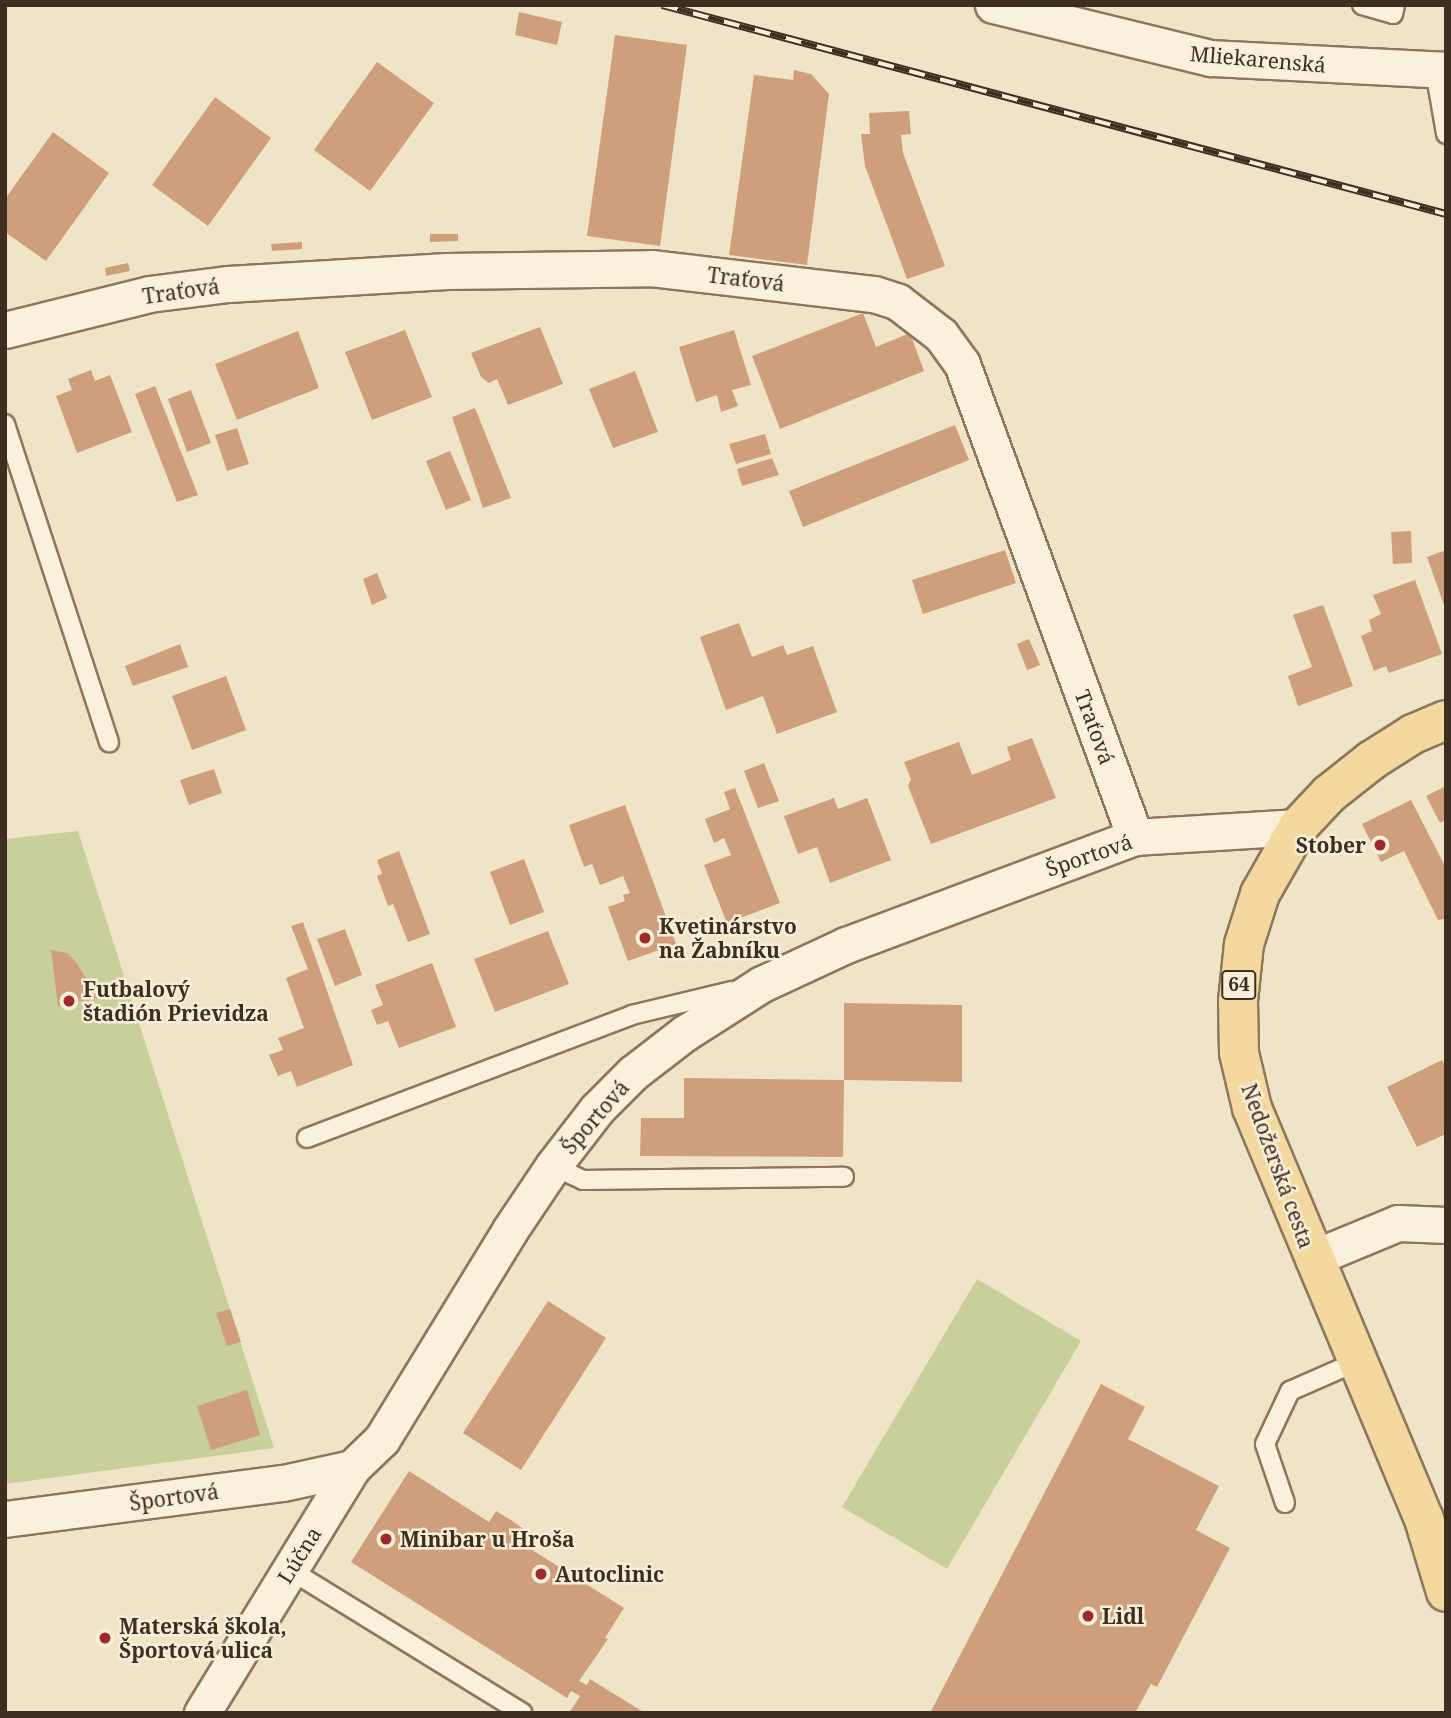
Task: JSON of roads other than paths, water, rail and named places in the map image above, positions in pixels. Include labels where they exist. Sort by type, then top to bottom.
[{"type":"main road","name":"Nedožerská cesta","points":[[1446,720],[1413,734],[1372,760],[1329,794],[1298,827],[1260,894],[1244,944],[1238,1001],[1240,1053],[1252,1108],[1423,1519],[1446,1592]]},
{"type":"street","name":"Mliekarenská","points":[[993,5],[1074,15],[1211,58],[1440,70]]},
{"type":"street","name":"Traťová","points":[[5,330],[149,294],[229,284],[447,271],[651,268],[874,294],[898,302],[941,335],[962,364],[1135,837]]},
{"type":"street","name":"Športová","points":[[5,1520],[282,1483],[352,1468],[382,1439],[510,1230],[553,1166],[597,1109],[633,1073],[685,1033],[762,984],[923,915],[1135,837],[1298,827]]},
{"type":"street","points":[[1313,1258],[1398,1223],[1446,1225]]},
{"type":"street","name":"Lúčna","points":[[202,1713],[352,1468]]},
{"type":"lane","points":[[1362,5],[1397,8]]},
{"type":"lane","points":[[1440,70],[1446,134]]},
{"type":"lane","points":[[5,424],[109,741]]},
{"type":"lane","points":[[307,1138],[632,1015],[762,984]]},
{"type":"lane","points":[[553,1166],[583,1180],[844,1177]]},
{"type":"lane","points":[[1285,1503],[1265,1444],[1290,1391],[1356,1362]]},
{"type":"lane","points":[[290,1570],[522,1713]]},
{"type":"railway","points":[[662,5],[1446,214]]},
{"type":"place","name":"Stober","points":[[1380,845]]},
{"type":"place","name":"Kvetinárstvo na Žabníku","points":[[645,938]]},
{"type":"place","name":"Futbalový štadión Prievidza","points":[[69,1001]]},
{"type":"place","name":"Minibar u Hroša","points":[[386,1539]]},
{"type":"place","name":"Autoclinic","points":[[541,1574]]},
{"type":"place","name":"Lidl","points":[[1088,1616]]},
{"type":"place","name":"Materská škola, Športová ulica","points":[[105,1638]]}]
